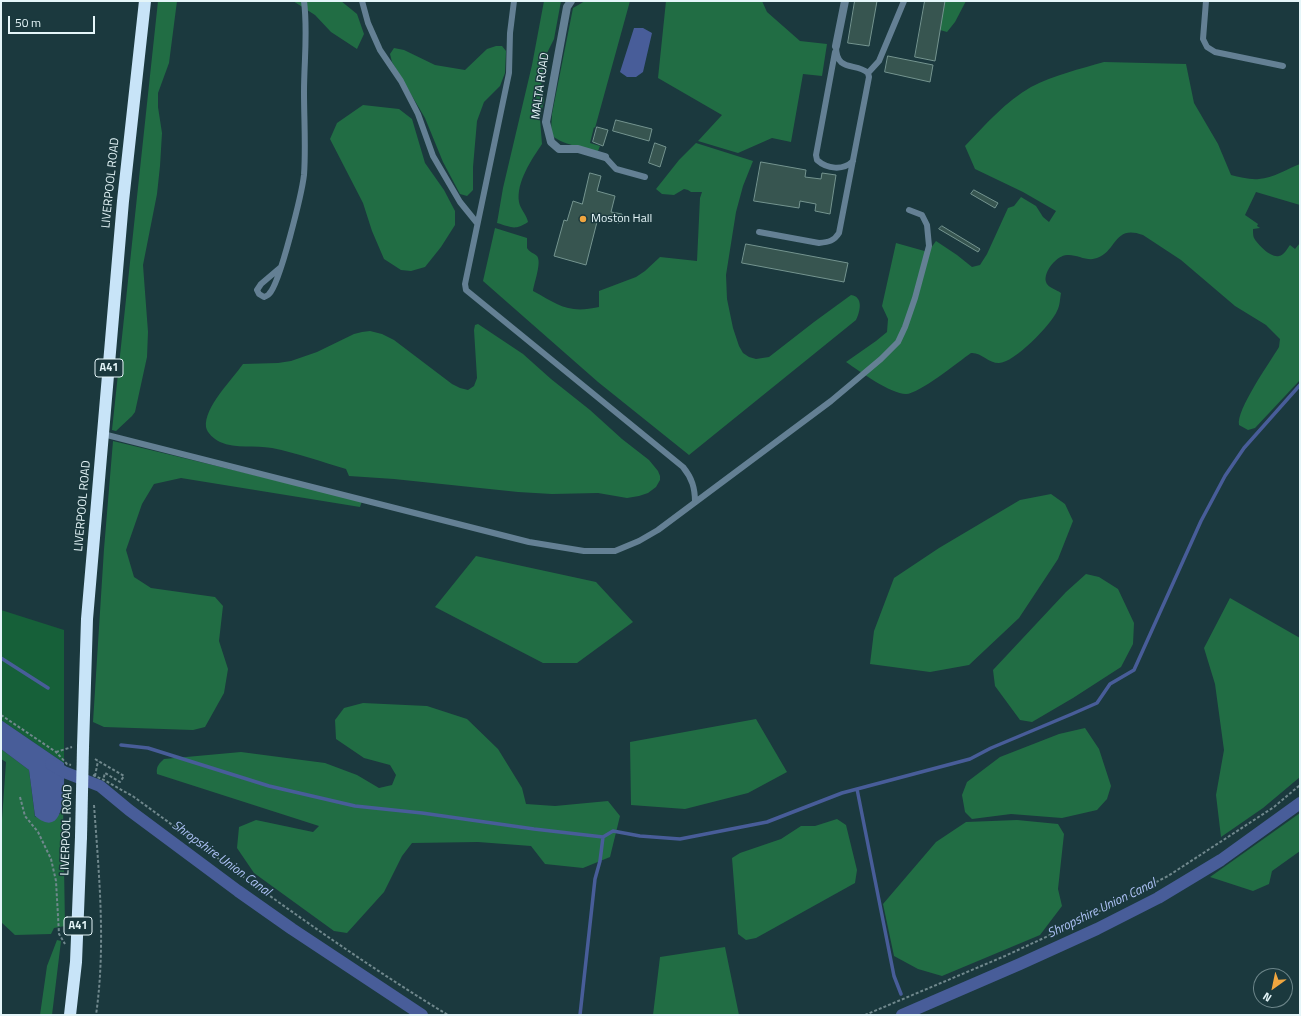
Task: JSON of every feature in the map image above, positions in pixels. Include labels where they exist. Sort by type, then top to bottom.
[{"type":"highway","name":"LIVERPOOL ROAD","points":[[70,1015],[76,962],[87,619],[123,201],[145,1]]},
{"type":"street","name":"MALTA ROAD","points":[[571,1],[567,7],[546,122],[551,142],[559,149],[578,149],[605,157]]},
{"type":"street","points":[[836,46],[845,1]]},
{"type":"lane","points":[[281,267],[261,284],[258,290],[259,294],[264,297],[270,294],[281,267],[304,176],[304,92],[307,24],[304,1]]},
{"type":"lane","points":[[362,1],[368,23],[380,50],[401,81],[418,114],[433,156],[460,202],[477,224]]},
{"type":"lane","points":[[514,1],[510,33],[509,73],[465,284],[466,290],[683,467],[691,477],[695,491],[695,502]]},
{"type":"lane","points":[[759,232],[819,243],[829,242],[839,233],[868,73],[879,61],[904,1]]},
{"type":"lane","points":[[1206,1],[1203,39],[1207,47],[1215,52],[1283,66]]},
{"type":"lane","points":[[836,46],[836,54],[846,66],[865,70],[868,73]]},
{"type":"lane","points":[[836,46],[816,155],[817,160],[822,165],[841,168],[847,167],[853,161]]},
{"type":"lane","points":[[605,157],[616,169],[645,177]]},
{"type":"lane","points":[[103,434],[529,542],[584,551],[615,551],[639,542],[658,530],[831,401],[881,359],[898,342],[905,328],[915,298],[929,246],[927,225],[922,215],[909,210]]},
{"type":"path","points":[[1,715],[56,752],[67,764],[74,767]]},
{"type":"path","points":[[56,752],[83,746],[91,750],[91,756],[124,776],[120,782],[105,773],[104,780]]},
{"type":"path","points":[[95,777],[98,761]]},
{"type":"path","points":[[88,773],[134,797],[306,922],[395,982],[448,1015]]},
{"type":"path","points":[[866,1015],[1005,956],[1074,924],[1168,876],[1274,807],[1300,785]]},
{"type":"path","points":[[20,798],[26,816],[38,832],[51,859],[56,881],[59,934],[66,945]]},
{"type":"path","points":[[94,800],[100,886],[102,956],[100,992],[96,1015]]},
{"type":"green space","points":[[158,1],[177,1],[169,63],[158,93],[158,107],[162,133],[160,166],[157,194],[143,265],[148,332],[147,357],[135,412],[116,431],[112,430]]},
{"type":"green space","points":[[293,1],[341,1],[357,14],[364,34],[357,49],[331,32],[315,15]]},
{"type":"green space","points":[[544,1],[561,1],[554,39],[546,55],[541,81],[544,100],[540,119],[542,144],[526,171],[520,187],[519,202],[528,222],[519,227],[510,227],[497,223],[503,188],[532,65]]},
{"type":"green space","points":[[585,1],[630,1],[590,143],[600,146],[598,151],[581,148],[561,141],[553,136],[551,125],[573,8]]},
{"type":"green space","points":[[666,1],[762,1],[767,12],[800,41],[827,44],[822,76],[803,74],[791,142],[772,138],[738,153],[698,141],[722,115],[658,78]]},
{"type":"green space","points":[[945,1],[966,1],[955,22],[947,32],[940,30]]},
{"type":"green space","points":[[502,46],[506,51],[505,73],[500,86],[484,102],[477,121],[473,167],[473,190],[467,196],[460,194],[443,162],[425,118],[392,62],[390,54],[394,48],[404,50],[435,65],[465,70],[487,49]]},
{"type":"green space","points":[[1104,62],[1186,64],[1194,103],[1218,144],[1231,175],[1259,179],[1275,175],[1300,164],[1300,205],[1256,192],[1245,215],[1258,224],[1257,226],[1260,228],[1253,229],[1254,238],[1258,244],[1272,255],[1279,256],[1285,252],[1290,245],[1295,249],[1300,243],[1300,380],[1255,428],[1248,430],[1239,425],[1239,418],[1248,398],[1279,347],[1280,339],[1266,325],[1235,306],[1181,260],[1143,235],[1134,233],[1126,233],[1121,236],[1104,255],[1097,258],[1086,259],[1067,255],[1055,261],[1049,269],[1046,282],[1052,288],[1061,293],[1058,309],[1048,325],[1040,334],[1014,357],[1006,361],[995,363],[978,354],[971,353],[920,389],[906,394],[884,386],[846,362],[887,332],[888,319],[882,306],[896,243],[928,252],[936,241],[972,267],[980,265],[987,254],[1008,208],[1014,206],[1021,197],[1036,206],[1043,217],[1049,222],[1056,211],[1023,192],[975,169],[965,146],[1004,106],[1031,87],[1058,76]]},
{"type":"green space","points":[[363,105],[399,109],[412,119],[425,163],[444,190],[455,211],[455,225],[441,247],[425,267],[411,271],[401,270],[384,259],[372,231],[363,203],[330,139],[337,123]]},
{"type":"green space","points":[[696,143],[753,161],[743,186],[736,212],[726,275],[727,299],[733,328],[743,353],[756,359],[769,357],[851,295],[858,299],[860,305],[856,320],[689,455],[598,382],[483,281],[495,228],[527,238],[527,248],[537,256],[539,263],[533,291],[557,304],[571,309],[588,309],[599,307],[599,291],[636,277],[660,257],[697,261],[700,198],[702,192],[691,192],[684,189],[674,195],[662,194],[656,189],[679,160]]},
{"type":"green space","points":[[478,324],[523,354],[622,439],[649,460],[660,476],[660,480],[656,487],[648,493],[627,498],[598,493],[552,494],[518,492],[394,479],[349,476],[346,469],[291,452],[266,447],[239,446],[220,442],[209,434],[206,427],[209,411],[214,402],[243,364],[291,361],[317,352],[354,334],[362,332],[370,331],[382,334],[394,340],[452,384],[468,390],[474,386],[477,378],[474,330],[475,325]]},
{"type":"green space","points":[[113,441],[362,501],[360,507],[181,478],[154,484],[142,504],[126,550],[134,577],[151,588],[215,597],[223,606],[219,641],[228,669],[224,693],[205,727],[193,730],[104,727],[93,722],[104,549]]},
{"type":"green space","points":[[1051,494],[1065,504],[1073,521],[1058,559],[1019,618],[969,665],[930,672],[870,664],[874,631],[894,578],[939,548],[1020,500]]},
{"type":"green space","points":[[476,556],[596,582],[633,622],[577,663],[543,663],[435,607]]},
{"type":"green space","points":[[1086,574],[1099,577],[1118,589],[1134,623],[1133,644],[1121,667],[1032,722],[1020,720],[995,686],[993,670],[1066,592]]},
{"type":"green space","points":[[1230,598],[1300,638],[1300,777],[1263,808],[1221,837],[1216,795],[1224,750],[1215,684],[1204,648]]},
{"type":"green space","points":[[1,610],[64,630],[64,763],[1,720]]},
{"type":"green space","points":[[363,703],[427,706],[467,719],[498,749],[522,788],[526,804],[555,806],[608,801],[620,816],[610,857],[583,868],[545,864],[531,846],[478,842],[412,843],[402,856],[384,892],[347,933],[334,931],[254,873],[237,848],[239,827],[256,820],[313,832],[319,826],[157,774],[157,767],[164,759],[241,752],[325,763],[357,775],[379,788],[392,785],[396,775],[390,765],[364,758],[336,739],[335,720],[344,708]]},
{"type":"green space","points":[[756,719],[787,772],[748,793],[685,809],[631,805],[630,742]]},
{"type":"green space","points":[[1085,728],[1099,749],[1111,786],[1107,799],[1097,810],[1062,818],[1011,814],[972,819],[965,812],[962,795],[967,782],[1000,757],[1059,734]]},
{"type":"green space","points":[[1,749],[29,770],[35,817],[60,814],[63,805],[65,926],[54,928],[51,934],[15,935],[1,922],[1,834],[6,762],[1,759]]},
{"type":"green space","points":[[1300,813],[1300,851],[1272,871],[1269,884],[1253,891],[1210,877]]},
{"type":"green space","points":[[837,819],[846,825],[857,870],[855,883],[756,938],[746,940],[738,934],[732,858],[740,853],[781,839],[801,826],[815,826]]},
{"type":"green space","points":[[1017,820],[1058,824],[1064,834],[1058,889],[1062,906],[1040,935],[942,976],[918,969],[894,956],[883,904],[936,842],[966,822]]},
{"type":"green space","points":[[57,940],[61,941],[52,1015],[40,1015],[47,966]]},
{"type":"green space","points":[[725,947],[739,1015],[653,1015],[660,957]]},
{"type":"water","points":[[634,28],[643,28],[652,33],[643,72],[636,77],[627,77],[620,72]]},
{"type":"water","points":[[1,720],[64,763],[64,794],[62,806],[59,816],[53,822],[46,822],[35,816],[29,770],[1,749]]},
{"type":"building","points":[[855,1],[877,1],[869,46],[848,43]]},
{"type":"building","points":[[925,1],[945,1],[935,61],[915,57]]},
{"type":"building","points":[[888,56],[933,65],[930,82],[885,72]]},
{"type":"building","points":[[616,120],[652,129],[649,141],[613,131]]},
{"type":"building","points":[[597,127],[608,130],[603,146],[593,142]]},
{"type":"building","points":[[655,143],[666,147],[660,167],[649,163]]},
{"type":"building","points":[[761,162],[806,170],[805,177],[821,179],[822,173],[836,175],[830,214],[815,211],[816,204],[800,201],[799,208],[754,201]]},
{"type":"building","name":"Moston Hall","points":[[590,173],[601,176],[597,191],[615,196],[611,212],[622,214],[619,223],[598,218],[586,265],[554,256],[564,220],[567,221],[573,201],[582,204]]},
{"type":"building","points":[[974,190],[998,203],[995,208],[971,194]]},
{"type":"building","points":[[942,226],[980,249],[978,252],[939,229]]},
{"type":"building","points":[[746,244],[848,263],[844,282],[742,263]]},
{"type":"waterway","points":[[121,745],[148,748],[269,786],[355,806],[422,813],[534,829],[603,837],[613,831],[640,836],[680,839],[767,822],[842,793],[970,759],[991,748],[1097,703],[1110,684],[1134,670],[1201,521],[1225,476],[1244,448],[1300,385]]},
{"type":"waterway","points":[[1,658],[48,688]]},
{"type":"waterway","name":"Shropshire Union Canal","points":[[51,764],[64,772],[100,786],[129,810],[238,891],[292,929],[422,1015]]},
{"type":"waterway","points":[[857,789],[894,976],[901,994]]},
{"type":"waterway","name":"Shropshire Union Canal","points":[[902,1015],[1097,929],[1158,898],[1221,860],[1300,803]]},
{"type":"waterway","points":[[580,1015],[595,879],[600,861],[603,837]]},
{"type":"place","name":"Moston Hall","points":[[583,219]]}]
